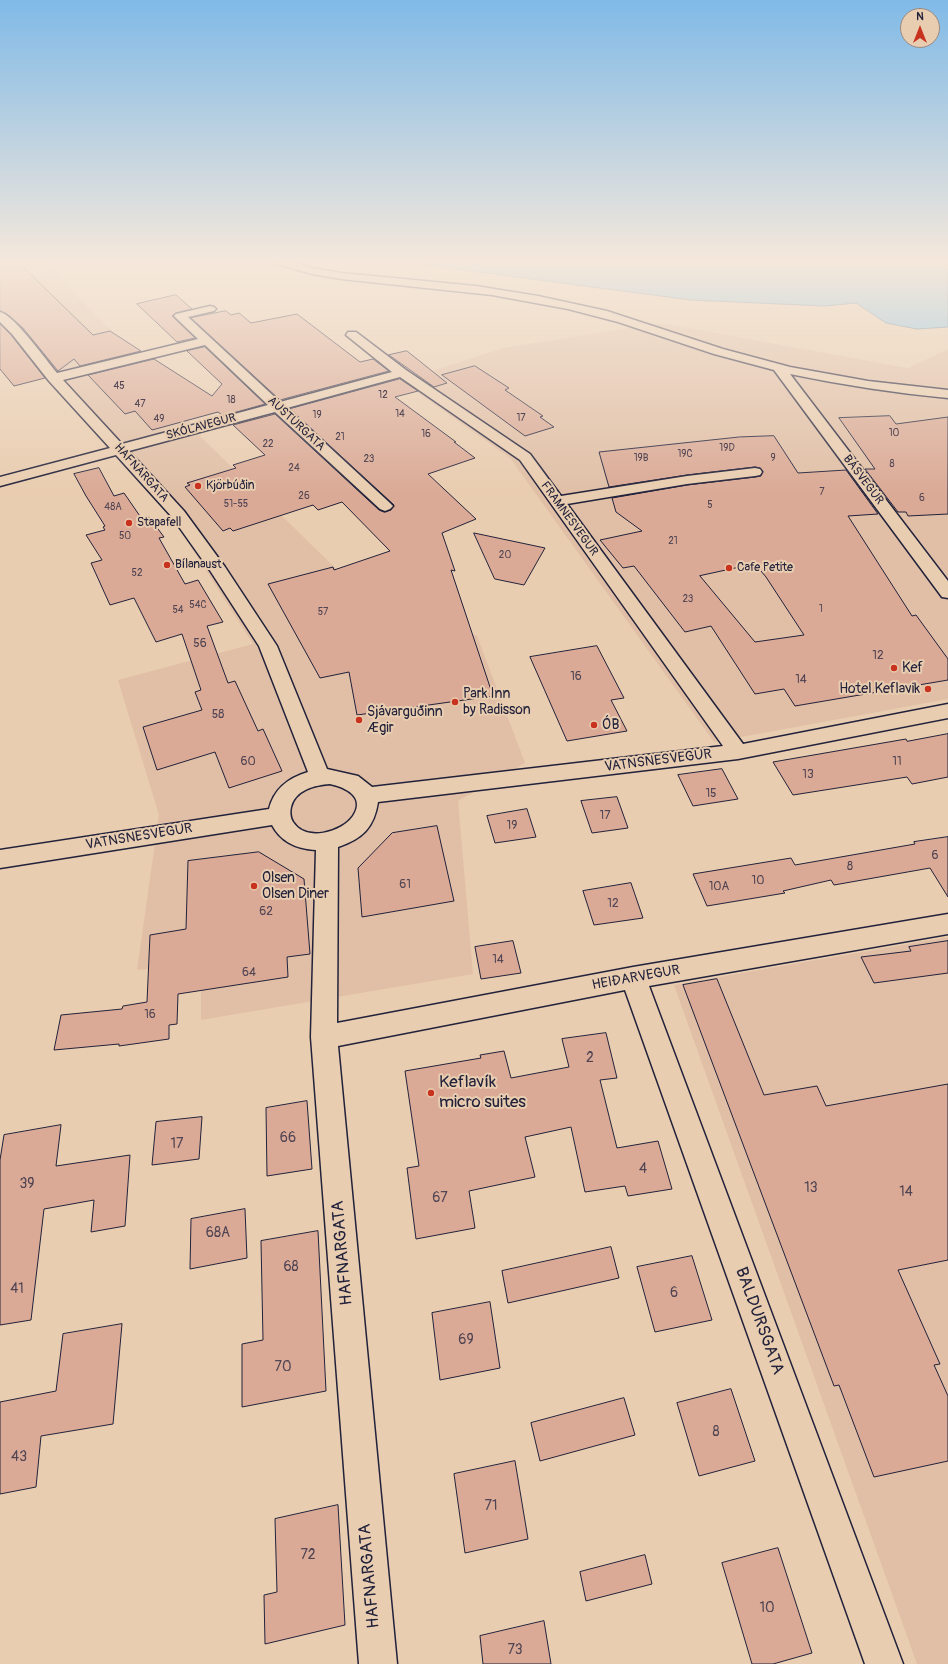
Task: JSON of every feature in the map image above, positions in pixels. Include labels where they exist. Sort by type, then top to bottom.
[{"type":"street","name":"HAFNARGATA","points":[[22,339],[54,378],[178,514],[219,571],[268,646],[320,777]]},
{"type":"street","name":"AUSTURGATA","points":[[204,339],[385,506]]},
{"type":"street","name":"FRAMNESVEGUR","points":[[358,339],[402,373],[525,457],[738,752]]},
{"type":"street","points":[[683,339],[736,357],[779,368],[877,386],[948,394]]},
{"type":"street","points":[[54,378],[207,341]]},
{"type":"street","name":"BÁSVEGUR","points":[[779,368],[948,593]]},
{"type":"street","name":"SKÓLAVEGUR","points":[[0,482],[402,373]]},
{"type":"street","points":[[558,501],[687,480],[755,472]]},
{"type":"street","name":"VATNSNESVEGUR","points":[[366,796],[738,752],[948,711]]},
{"type":"street","points":[[320,777],[340,777],[362,789],[366,796],[368,804],[367,812],[360,824],[348,835],[326,842],[315,842],[294,836],[281,824],[279,816],[280,805],[285,795],[295,786],[307,780],[320,777]]},
{"type":"street","name":"VATNSNESVEGUR","points":[[0,859],[279,816]]},
{"type":"street","name":"HAFNARGATA","points":[[326,842],[324,1037],[378,1664]]},
{"type":"street","name":"HEIÐARVEGUR","points":[[324,1037],[633,978],[948,924]]},
{"type":"street","name":"BALDURSGATA","points":[[633,978],[884,1664]]},
{"type":"shaded area","points":[[16,339],[119,339],[163,383],[200,436],[362,594],[477,636],[525,763],[458,801],[473,974],[201,1020],[201,964],[137,970],[159,815],[118,680],[253,644],[175,522]]},
{"type":"shaded area","points":[[562,339],[747,339],[908,368],[948,349],[948,699],[714,742],[510,458],[401,381],[503,348]]},
{"type":"shaded area","points":[[948,937],[948,1664],[917,1664],[674,985]]},
{"type":"building","points":[[0,339],[14,339],[45,378],[14,386],[0,369]]},
{"type":"building","points":[[32,339],[122,339],[141,351],[80,366],[74,359],[58,371]]},
{"type":"building","points":[[173,339],[192,339],[177,342]]},
{"type":"building","points":[[213,339],[329,339],[360,362],[373,359],[389,371],[280,400]]},
{"type":"building","points":[[205,347],[265,404],[223,416],[218,412],[152,430],[135,411],[125,414],[88,375],[154,359],[212,396],[222,384],[187,351]]},
{"type":"building","points":[[407,351],[447,383],[434,387],[389,355]]},
{"type":"building","points":[[475,366],[509,388],[505,390],[543,416],[540,417],[554,427],[525,436],[442,375]]},
{"type":"building","points":[[400,379],[418,391],[395,397],[456,442],[454,442],[475,458],[428,474],[476,519],[442,533],[455,571],[451,570],[493,696],[357,715],[349,672],[320,678],[268,584],[333,567],[334,570],[390,551],[342,502],[318,510],[313,505],[233,531],[230,528],[223,531],[185,487],[190,485],[187,483],[236,468],[233,465],[265,455],[233,425],[275,414],[379,510],[384,512],[391,510],[394,505],[290,409]]},
{"type":"building","points":[[890,416],[896,424],[948,417],[948,514],[908,516],[906,512],[898,512],[865,469],[875,469],[839,418]]},
{"type":"building","points":[[774,436],[798,473],[846,470],[878,514],[848,516],[912,616],[916,615],[948,659],[948,680],[795,706],[784,689],[755,694],[711,626],[685,632],[634,566],[623,568],[600,540],[642,531],[616,512],[612,498],[687,485],[761,476],[763,471],[760,468],[755,467],[687,475],[609,487],[599,452],[739,437]],"holes":[[[755,564],[766,577],[804,635],[755,642],[700,576]]]},
{"type":"building","points":[[99,468],[114,496],[124,493],[142,519],[149,517],[164,537],[159,538],[185,584],[198,580],[223,622],[207,626],[228,683],[235,681],[258,731],[263,729],[282,771],[229,788],[215,752],[157,770],[143,727],[202,710],[195,692],[201,690],[182,634],[156,642],[134,598],[110,605],[91,563],[102,560],[86,535],[105,530],[103,527],[105,526],[74,474]]},
{"type":"building","points":[[474,533],[545,548],[524,585],[495,579]]},
{"type":"building","points":[[597,646],[624,698],[611,700],[627,731],[567,741],[530,657]]},
{"type":"building","points":[[948,734],[948,777],[912,784],[907,777],[793,795],[773,762],[906,739],[907,741]]},
{"type":"building","points":[[722,769],[738,799],[693,806],[678,775]]},
{"type":"building","points":[[617,797],[628,828],[592,833],[581,801]]},
{"type":"building","points":[[527,809],[536,837],[495,843],[487,816]]},
{"type":"building","points":[[437,826],[454,901],[362,917],[358,868],[392,833]]},
{"type":"building","points":[[948,837],[948,897],[930,868],[834,885],[831,880],[783,891],[785,893],[707,906],[693,874],[791,858],[795,865],[915,844],[914,842]]},
{"type":"building","points":[[259,852],[304,879],[310,954],[287,957],[288,977],[178,994],[177,1024],[169,1025],[169,1039],[119,1046],[119,1044],[54,1050],[61,1015],[122,1009],[123,1006],[147,1002],[150,935],[186,929],[188,861]]},
{"type":"building","points":[[631,883],[643,918],[594,925],[583,891]]},
{"type":"building","points":[[513,941],[521,973],[481,979],[475,947]]},
{"type":"building","points":[[948,941],[948,973],[874,983],[861,957],[911,951],[909,947]]},
{"type":"building","points":[[717,979],[764,1095],[817,1086],[826,1106],[948,1084],[948,1260],[898,1270],[940,1364],[934,1365],[948,1396],[948,1461],[874,1477],[839,1385],[834,1386],[683,985]]},
{"type":"building","points":[[606,1033],[617,1078],[600,1080],[617,1148],[658,1141],[672,1189],[628,1196],[625,1186],[585,1192],[571,1127],[525,1137],[535,1177],[469,1191],[475,1228],[416,1239],[407,1168],[419,1166],[405,1071],[481,1058],[480,1055],[504,1051],[511,1078],[569,1067],[562,1039]]},
{"type":"building","points":[[307,1101],[312,1169],[267,1176],[266,1108]]},
{"type":"building","points":[[202,1117],[199,1159],[152,1165],[156,1122]]},
{"type":"building","points":[[61,1125],[56,1166],[130,1155],[125,1226],[91,1232],[94,1200],[44,1209],[31,1320],[0,1325],[0,1160],[4,1135]]},
{"type":"building","points":[[245,1209],[247,1258],[190,1269],[191,1219]]},
{"type":"building","points":[[318,1231],[326,1391],[242,1407],[242,1344],[263,1340],[261,1241]]},
{"type":"building","points":[[611,1247],[619,1278],[508,1303],[502,1271]]},
{"type":"building","points":[[692,1256],[712,1320],[655,1332],[637,1267]]},
{"type":"building","points":[[490,1302],[500,1368],[440,1380],[432,1313]]},
{"type":"building","points":[[122,1324],[113,1424],[41,1436],[36,1487],[0,1494],[0,1402],[56,1391],[63,1334]]},
{"type":"building","points":[[731,1389],[755,1461],[699,1476],[677,1403]]},
{"type":"building","points":[[624,1398],[635,1435],[540,1461],[531,1423]]},
{"type":"building","points":[[515,1461],[528,1539],[465,1553],[454,1474]]},
{"type":"building","points":[[338,1505],[345,1625],[265,1644],[264,1595],[277,1592],[275,1519]]},
{"type":"building","points":[[778,1548],[812,1653],[773,1664],[752,1664],[722,1563]]},
{"type":"building","points":[[645,1555],[652,1584],[586,1601],[580,1572]]},
{"type":"building","points":[[544,1621],[551,1664],[483,1664],[480,1636]]},
{"type":"place","name":"Kjörbúðin","points":[[198,486]]},
{"type":"place","name":"Stapafell","points":[[129,523]]},
{"type":"place","name":"Bílanaust","points":[[167,565]]},
{"type":"place","name":"Cafe Petite","points":[[729,568]]},
{"type":"place","name":"Kef","points":[[894,668]]},
{"type":"place","name":"Hotel Keflavik","points":[[928,689]]},
{"type":"place","name":"Park Inn by Radisson","points":[[455,702]]},
{"type":"place","name":"Sjávarguðinn Ægir","points":[[359,720]]},
{"type":"place","name":"ÓB","points":[[594,725]]},
{"type":"place","name":"Olsen Olsen Diner","points":[[254,886]]},
{"type":"place","name":"Keflavík micro suites","points":[[431,1093]]}]
